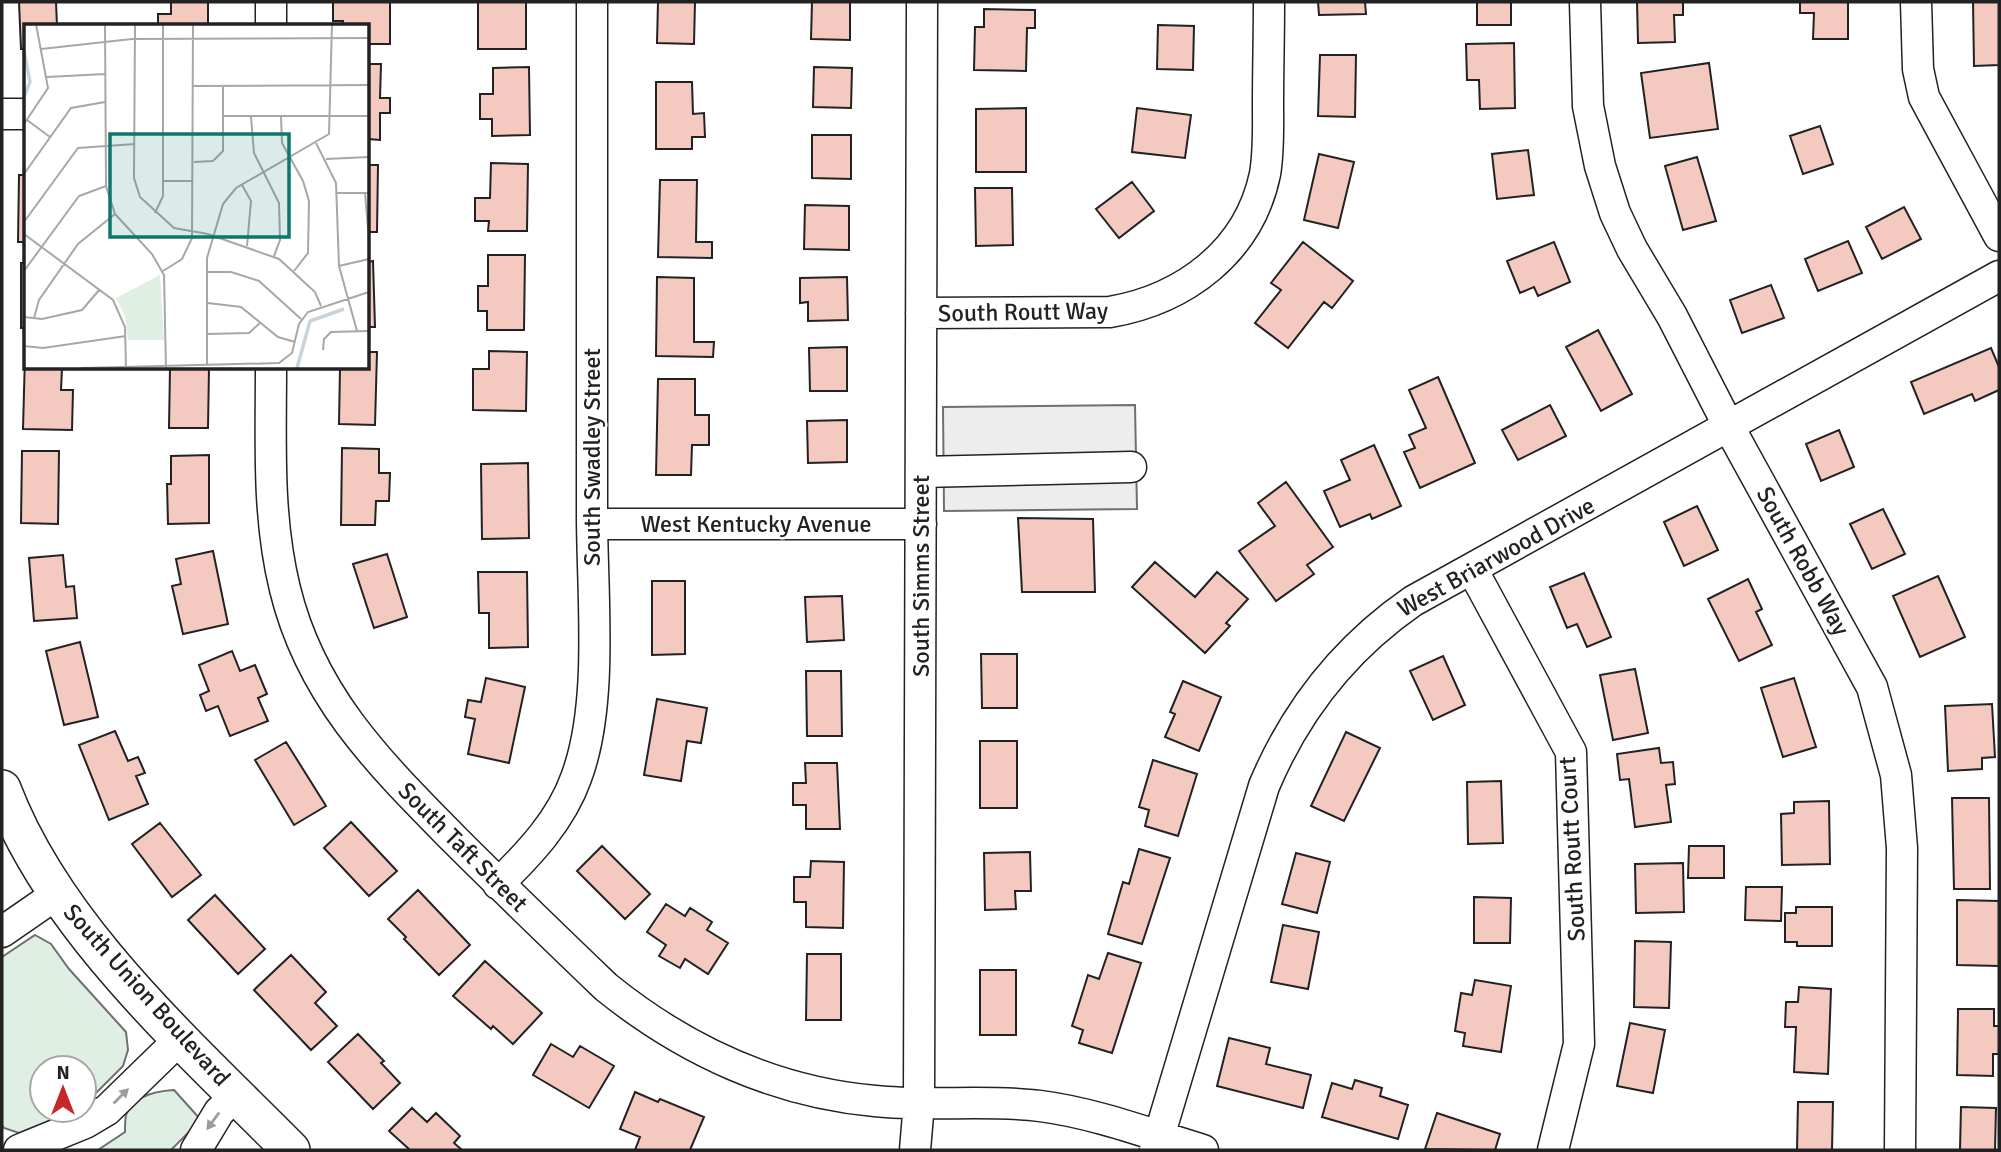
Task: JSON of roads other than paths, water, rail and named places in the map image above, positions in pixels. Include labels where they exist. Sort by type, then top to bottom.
[{"type":"main road","name":"South Union Boulevard","points":[[2,789],[18,826],[57,894],[97,945],[181,1038],[291,1150]]},
{"type":"street","points":[[271,2],[271,24]]},
{"type":"street","name":"South Swadley Street","points":[[498,884],[549,829],[576,778],[584,751],[592,693],[592,2]]},
{"type":"street","name":"South Simms Street","points":[[915,1150],[919,1103],[922,2]]},
{"type":"street","name":"South Routt Way","points":[[921,313],[1110,312],[1133,308],[1174,293],[1205,272],[1219,259],[1241,230],[1252,211],[1265,176],[1269,2]]},
{"type":"street","name":"South Robb Way","points":[[1585,2],[1588,107],[1600,166],[1615,213],[1632,249],[1872,687],[1896,775],[1902,848],[1900,1150]]},
{"type":"street","points":[[1916,2],[1918,69],[1924,97],[1999,236]]},
{"type":"street","points":[[2,114],[24,114]]},
{"type":"street","name":"West Briarwood Drive","points":[[1157,1144],[1264,786],[1288,734],[1321,685],[1361,642],[1384,621],[1413,601],[1999,276]]},
{"type":"street","name":"South Taft Street","points":[[271,369],[273,525],[294,619],[316,673],[357,734],[405,789],[498,884],[606,987],[642,1017],[709,1054],[789,1085],[876,1101],[1041,1106],[1098,1118],[1157,1144],[1203,1150]]},
{"type":"street","points":[[921,472],[1131,467]]},
{"type":"street","name":"West Kentucky Avenue","points":[[592,524],[921,524]]},
{"type":"street","name":"South Routt Court","points":[[1472,569],[1571,752],[1579,1044],[1553,1150]]},
{"type":"street","points":[[2,932],[57,894]]},
{"type":"street","points":[[19,1150],[85,1123],[107,1110],[181,1038]]},
{"type":"street","points":[[196,1150],[219,1112],[236,1095]]}]
